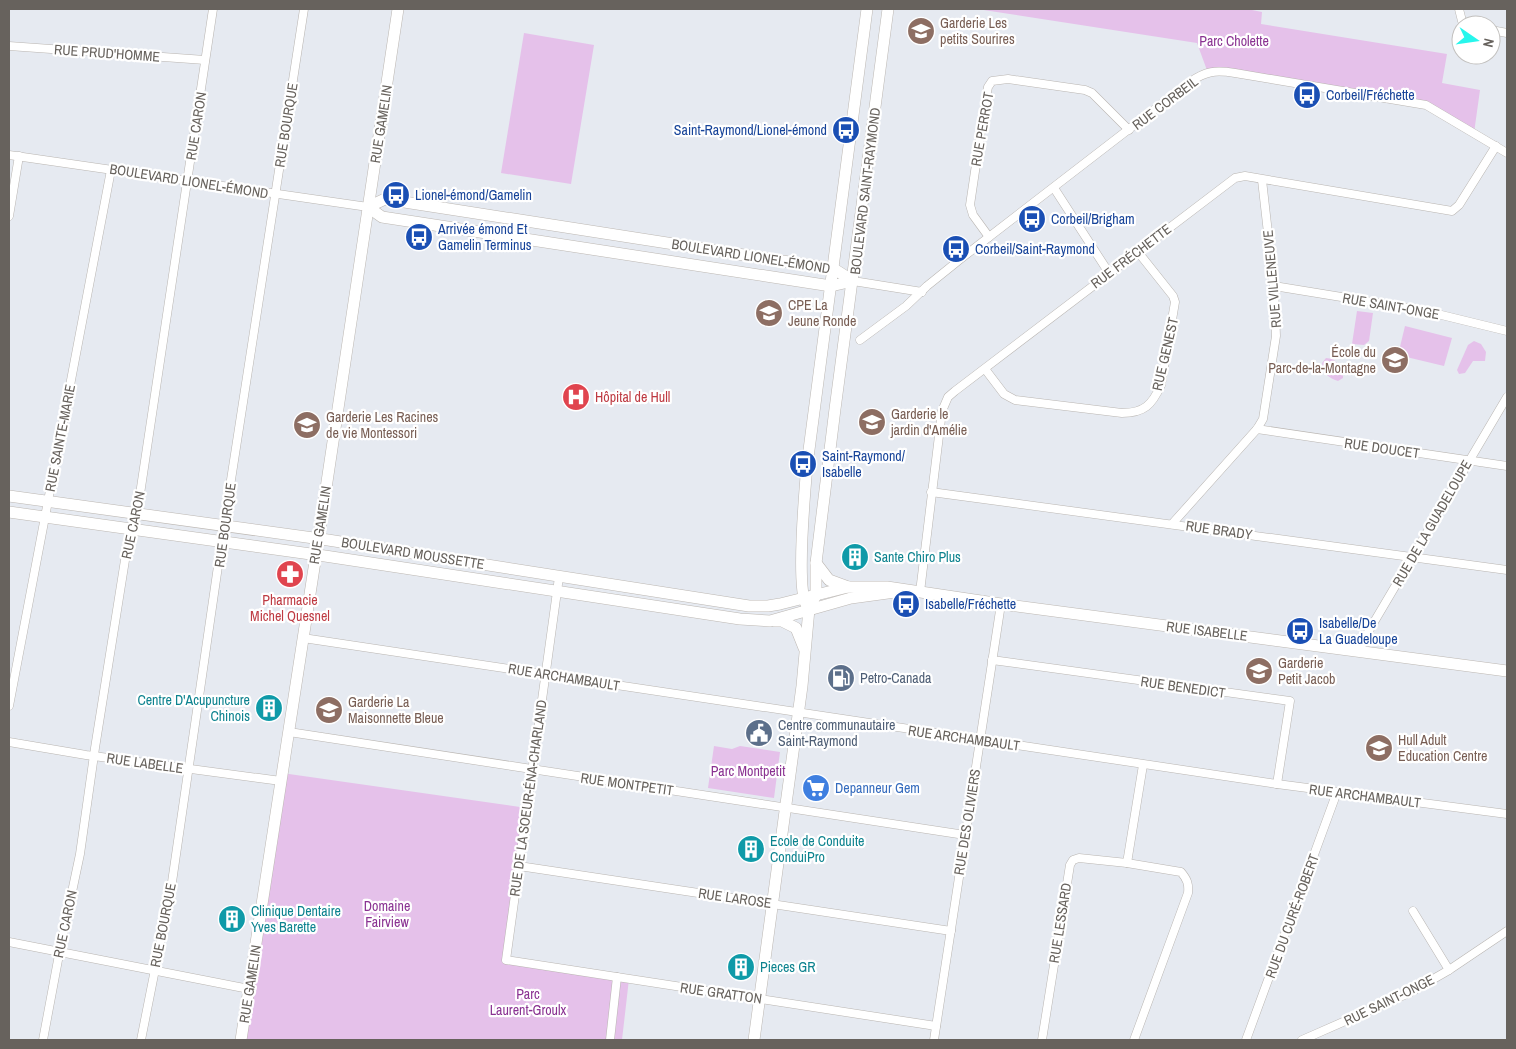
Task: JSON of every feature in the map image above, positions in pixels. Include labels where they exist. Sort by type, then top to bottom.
[{"type":"street","name":"RUE CARON","points":[[43,1040],[80,854],[130,530],[137,514],[213,9]]},
{"type":"street","name":"RUE BOURQUE","points":[[141,1040],[171,888],[224,526],[304,9]]},
{"type":"street","name":"RUE GAMELIN","points":[[241,1040],[398,9]]},
{"type":"street","name":"BOULEVARD SAINT-RAYMOND","points":[[802,598],[806,478],[867,9]]},
{"type":"street","name":"BOULEVARD SAINT-RAYMOND","points":[[754,1040],[786,807],[809,609],[816,595],[816,563],[888,9]]},
{"type":"street","name":"RUE PRUD'HOMME","points":[[9,46],[206,60]]},
{"type":"street","name":"RUE CORBEIL","points":[[860,340],[906,306],[989,237],[1190,82],[1208,72],[1218,71],[1426,105],[1507,152]]},
{"type":"street","name":"RUE PERROT","points":[[989,237],[973,215],[970,205],[986,97],[988,87],[992,81],[1008,79],[1085,90],[1092,93],[1129,130]]},
{"type":"street","name":"RUE FRÉCHETTE","points":[[920,592],[941,418],[945,404],[955,391],[1231,180],[1245,176],[1452,211],[1459,205],[1496,146]]},
{"type":"street","name":"BOULEVARD LIONEL-ÉMOND","points":[[9,155],[368,208],[382,217],[832,286],[853,281]]},
{"type":"street","points":[[9,216],[19,156]]},
{"type":"street","name":"RUE SAINTE-MARIE","points":[[9,706],[111,170]]},
{"type":"street","name":"RUE VILLENEUVE","points":[[1172,524],[1257,429],[1262,419],[1275,346],[1274,286],[1262,180]]},
{"type":"street","points":[[1054,188],[1109,273]]},
{"type":"street","name":"BOULEVARD LIONEL-ÉMOND","points":[[368,208],[385,199],[834,269],[853,281]]},
{"type":"street","name":"RUE GENEST","points":[[985,369],[1004,394],[1015,400],[1122,414],[1143,410],[1156,395],[1161,384],[1175,302],[1173,296],[1138,252]]},
{"type":"street","points":[[853,281],[922,292]]},
{"type":"street","name":"RUE SAINT-ONGE","points":[[1274,286],[1421,310],[1507,332]]},
{"type":"street","name":"RUE DE LA GUADELOUPE","points":[[1360,651],[1364,639],[1507,397]]},
{"type":"street","name":"RUE DOUCET","points":[[1257,429],[1507,466]]},
{"type":"street","name":"RUE BRADY","points":[[931,492],[1507,570]]},
{"type":"street","name":"BOULEVARD MOUSSETTE","points":[[9,496],[318,539],[749,606],[768,606],[816,595]]},
{"type":"street","name":"BOULEVARD MOUSSETTE","points":[[9,512],[558,590],[740,619],[770,621],[809,609]]},
{"type":"street","points":[[816,563],[829,580],[848,587]]},
{"type":"street","name":"RUE DE LA SOEUR-ÉNA-CHARLAND","points":[[506,960],[559,577]]},
{"type":"street","name":"RUE ISABELLE","points":[[816,595],[848,587],[887,587],[1001,604],[1507,671]]},
{"type":"street","name":"RUE ISABELLE","points":[[809,609],[851,598],[907,591]]},
{"type":"street","points":[[802,598],[809,609]]},
{"type":"street","name":"RUE DES OLIVIERS","points":[[934,1040],[1001,604]]},
{"type":"street","points":[[770,621],[782,621],[796,628],[805,652]]},
{"type":"street","name":"RUE ARCHAMBAULT","points":[[303,638],[920,732],[1277,784],[1507,814]]},
{"type":"street","name":"RUE BENEDICT","points":[[992,660],[1290,701],[1277,784]]},
{"type":"street","name":"RUE MONTPETIT","points":[[289,732],[965,835]]},
{"type":"street","name":"RUE LABELLE","points":[[9,742],[281,782]]},
{"type":"street","points":[[1127,863],[1143,764]]},
{"type":"street","name":"RUE DU CURÉ-ROBERT","points":[[1246,1040],[1337,792]]},
{"type":"street","name":"RUE LESSARD","points":[[1042,1040],[1070,865],[1079,858],[1127,863],[1181,872],[1187,879],[1188,893],[1134,1040]]},
{"type":"street","name":"RUE LAROSE","points":[[519,866],[951,931]]},
{"type":"street","name":"RUE SAINT-ONGE","points":[[1413,911],[1449,970]]},
{"type":"street","name":"RUE SAINT-ONGE","points":[[1302,1040],[1409,992],[1449,970],[1507,930]]},
{"type":"street","points":[[9,942],[249,989]]},
{"type":"street","name":"RUE GRATTON","points":[[506,960],[936,1026]]},
{"type":"street","points":[[610,1040],[617,977]]},
{"type":"green space","name":"Parc Cholette","points":[[977,9],[1247,9],[1262,12],[1261,24],[1447,54],[1442,83],[1480,90],[1474,133],[1426,105],[1208,73],[1197,43]]},
{"type":"green space","points":[[524,33],[594,45],[571,184],[501,173]]},
{"type":"green space","points":[[1357,311],[1373,313],[1369,341],[1364,345],[1352,344]]},
{"type":"green space","points":[[1405,326],[1452,338],[1444,366],[1398,355]]},
{"type":"green space","points":[[1474,341],[1481,344],[1486,352],[1485,361],[1473,361],[1465,373],[1459,374],[1457,370],[1468,345]]},
{"type":"green space","points":[[1326,358],[1333,359],[1343,369],[1343,378],[1338,381],[1327,375],[1322,363]]},
{"type":"green space","name":"Parc Montpetit","points":[[714,746],[732,749],[740,746],[780,752],[774,798],[708,788]]},
{"type":"green space","name":"Domaine Fairview","points":[[282,773],[527,808],[506,960],[629,979],[622,1040],[241,1040]]},
{"type":"place","name":"Garderie Les petits Sourires","points":[[921,31]]},
{"type":"place","name":"Corbeil/Fréchette","points":[[1307,95]]},
{"type":"place","name":"Saint-Raymond/Lionel-émond","points":[[846,130]]},
{"type":"place","name":"Lionel-émond/Gamelin","points":[[396,195]]},
{"type":"place","name":"Corbeil/Brigham","points":[[1032,219]]},
{"type":"place","name":"Arrivée émond Et Gamelin Terminus","points":[[419,237]]},
{"type":"place","name":"Corbeil/Saint-Raymond","points":[[956,249]]},
{"type":"place","name":"CPE La Jeune Ronde","points":[[769,313]]},
{"type":"place","name":"École du Parc-de-la-Montagne","points":[[1395,360]]},
{"type":"place","name":"Hôpital de Hull","points":[[576,397]]},
{"type":"place","name":"Garderie le jardin d'Amélie","points":[[872,422]]},
{"type":"place","name":"Garderie Les Racines de vie Montessori","points":[[307,425]]},
{"type":"place","name":"Saint-Raymond/ Isabelle","points":[[803,464]]},
{"type":"place","name":"Sante Chiro Plus","points":[[855,557]]},
{"type":"place","name":"Pharmacie Michel Quesnel","points":[[290,574]]},
{"type":"place","name":"Isabelle/Fréchette","points":[[906,604]]},
{"type":"place","name":"Isabelle/De La Guadeloupe","points":[[1300,631]]},
{"type":"place","name":"Garderie Petit Jacob","points":[[1259,671]]},
{"type":"place","name":"Petro-Canada","points":[[841,678]]},
{"type":"place","name":"Centre D'Acupuncture Chinois","points":[[269,708]]},
{"type":"place","name":"Garderie La Maisonnette Bleue","points":[[329,710]]},
{"type":"place","name":"Centre communautaire Saint-Raymond","points":[[759,733]]},
{"type":"place","name":"Hull Adult Education Centre","points":[[1379,748]]},
{"type":"place","name":"Depanneur Gem","points":[[816,788]]},
{"type":"place","name":"Ecole de Conduite ConduiPro","points":[[751,849]]},
{"type":"place","name":"Clinique Dentaire Yves Barette","points":[[232,919]]},
{"type":"place","name":"Pieces GR","points":[[741,967]]},
{"type":"park label","name":"Parc Laurent-Groulx","points":[[528,1002]]}]
